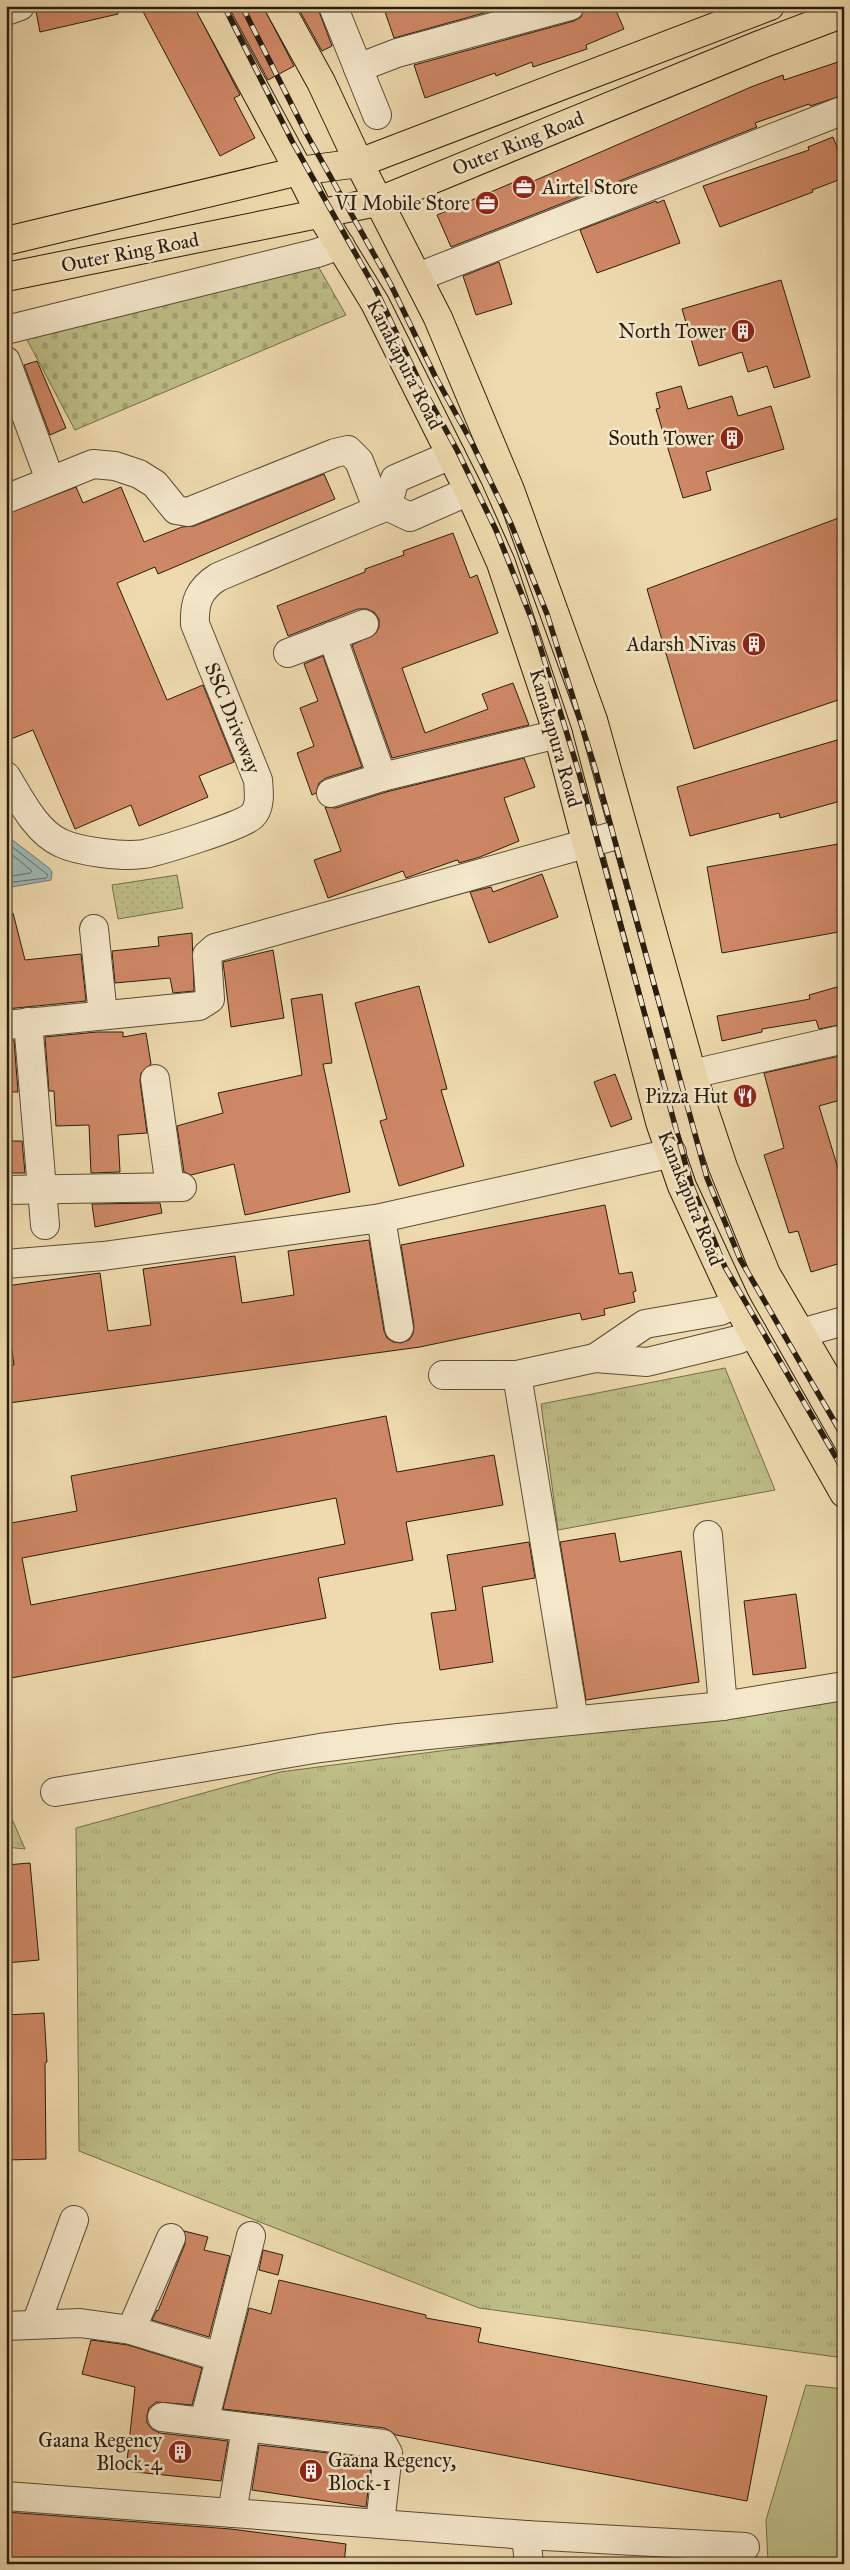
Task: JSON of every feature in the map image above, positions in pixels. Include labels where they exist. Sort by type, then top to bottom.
[{"type":"main road","name":"Kanakapura Road","points":[[210,6],[320,213],[375,303],[469,491],[501,563],[558,734],[660,1122],[682,1186],[736,1303],[844,1492]]},
{"type":"main road","name":"Kanakapura Road","points":[[279,6],[319,78],[377,202],[438,318],[510,490],[593,720],[692,1074],[723,1168],[766,1274],[844,1408]]},
{"type":"main road","name":"Outer Ring Road","points":[[6,241],[299,171],[359,163],[770,6]]},
{"type":"main road","name":"Outer Ring Road","points":[[6,277],[377,202],[753,48],[844,13]]},
{"type":"street","points":[[6,11],[20,6]]},
{"type":"street","points":[[332,6],[377,115]]},
{"type":"street","points":[[358,68],[397,53],[570,6]]},
{"type":"street","points":[[418,277],[844,110]]},
{"type":"street","points":[[6,330],[318,253],[340,245]]},
{"type":"street","points":[[6,361],[50,480]]},
{"type":"street","points":[[6,499],[93,464],[115,466],[139,474],[155,484],[176,510],[188,512],[335,453],[348,450],[359,461],[382,508],[410,517],[469,491]]},
{"type":"street","points":[[382,508],[395,479],[451,455]]},
{"type":"street","name":"SSC Driveway","points":[[6,776],[46,832],[61,844],[86,850],[144,854],[234,826],[252,816],[259,800],[258,780],[195,624],[194,608],[199,595],[207,584],[218,578],[382,508]]},
{"type":"street","points":[[288,653],[364,624]]},
{"type":"street","points":[[332,636],[382,777]]},
{"type":"street","points":[[331,793],[382,777],[558,734]]},
{"type":"street","points":[[45,1225],[44,1190],[17,1024],[199,1006],[210,999],[207,955],[215,948],[624,833]]},
{"type":"street","points":[[94,928],[103,1015]]},
{"type":"street","points":[[692,1074],[844,1039]]},
{"type":"street","points":[[6,1190],[176,1187],[155,1079]]},
{"type":"street","points":[[6,1264],[103,1256],[381,1218],[672,1153]]},
{"type":"street","points":[[381,1218],[399,1328]]},
{"type":"street","points":[[595,1358],[645,1324],[720,1310],[736,1303]]},
{"type":"street","points":[[801,1333],[844,1321]]},
{"type":"street","points":[[443,1374],[517,1375],[595,1358],[647,1362],[737,1340],[753,1333]]},
{"type":"street","points":[[517,1375],[574,1720]]},
{"type":"street","points":[[708,1535],[723,1706]]},
{"type":"street","points":[[55,1792],[330,1747],[574,1720],[723,1706],[844,1686]]},
{"type":"street","points":[[36,2324],[74,2220]]},
{"type":"street","points":[[204,2422],[252,2236]]},
{"type":"street","points":[[131,2330],[171,2238]]},
{"type":"street","points":[[6,2326],[80,2323],[131,2330],[220,2357]]},
{"type":"street","points":[[162,2417],[383,2444],[388,2453],[380,2524]]},
{"type":"street","points":[[232,2513],[246,2428]]},
{"type":"street","points":[[6,2496],[526,2535],[745,2547]]},
{"type":"street","points":[[526,2535],[529,2564]]},
{"type":"green space","points":[[318,266],[346,315],[75,430],[24,334]]},
{"type":"green space","points":[[177,875],[183,908],[118,919],[112,885]]},
{"type":"green space","points":[[725,1368],[775,1490],[558,1530],[541,1404]]},
{"type":"green space","points":[[844,1698],[844,2358],[479,2308],[79,2151],[76,1828],[280,1772]]},
{"type":"green space","points":[[6,1805],[25,1849],[6,1847]]},
{"type":"green space","points":[[806,2385],[844,2389],[844,2564],[768,2564],[766,2520]]},
{"type":"water","points":[[6,835],[49,868],[52,872],[51,880],[6,888]]},
{"type":"building","points":[[35,6],[117,6],[118,14],[40,32]]},
{"type":"building","points":[[140,6],[194,6],[240,95],[234,98],[255,138],[220,156]]},
{"type":"building","points":[[228,6],[263,6],[294,66],[268,80]]},
{"type":"building","points":[[297,6],[317,6],[332,46],[322,51]]},
{"type":"building","points":[[383,6],[509,6],[394,38]]},
{"type":"building","points":[[585,6],[614,6],[624,29],[586,45],[587,49],[533,67],[532,62],[496,76],[495,73],[425,98],[414,65],[574,21],[581,17]]},
{"type":"building","points":[[844,60],[844,95],[810,106],[809,104],[755,123],[757,127],[451,247],[437,215],[526,177],[529,183],[751,87],[783,75],[784,80]]},
{"type":"building","points":[[833,137],[844,165],[844,178],[812,190],[813,192],[720,227],[703,186],[809,150],[808,147]]},
{"type":"building","points":[[664,200],[680,243],[597,273],[580,230],[656,201],[657,203]]},
{"type":"building","points":[[499,262],[512,304],[476,315],[463,276]]},
{"type":"building","name":"North Tower","points":[[781,280],[810,377],[774,388],[767,366],[748,372],[742,352],[699,366],[682,309]]},
{"type":"building","points":[[37,361],[66,428],[50,435],[24,365]]},
{"type":"building","name":"South Tower","points":[[681,386],[688,409],[732,396],[738,416],[771,406],[784,449],[706,472],[711,490],[683,498],[656,409],[660,408],[656,393]]},
{"type":"building","points":[[324,474],[335,499],[158,574],[155,567],[117,583],[167,700],[203,685],[234,762],[199,776],[208,797],[139,826],[131,805],[75,829],[33,730],[6,741],[6,514],[76,487],[83,503],[121,487],[144,542],[182,527],[194,526]]},
{"type":"building","name":"Adarsh Nivas","points":[[844,516],[844,698],[694,749],[647,589]]},
{"type":"building","points":[[453,533],[470,578],[477,575],[498,633],[402,668],[425,733],[488,709],[482,694],[513,683],[529,725],[392,758],[352,645],[376,633],[379,627],[379,619],[374,612],[367,609],[358,609],[288,636],[277,606],[365,572],[365,569],[404,555],[403,551]]},
{"type":"building","points":[[323,656],[362,767],[326,778],[319,783],[316,793],[312,795],[297,753],[314,746],[300,708],[318,701],[304,664]]},
{"type":"building","points":[[844,738],[844,800],[780,818],[779,813],[690,836],[677,787]]},
{"type":"building","points":[[524,758],[535,787],[504,798],[519,841],[480,857],[459,863],[458,860],[454,861],[406,878],[403,871],[328,898],[314,860],[341,851],[325,807],[336,808],[386,792]]},
{"type":"building","points":[[844,843],[844,931],[722,953],[707,867]]},
{"type":"building","points":[[542,874],[558,917],[489,943],[470,892],[491,887],[493,892]]},
{"type":"building","points":[[6,913],[13,913],[25,960],[81,954],[86,1001],[6,1009]]},
{"type":"building","points":[[192,933],[194,991],[173,993],[170,978],[115,983],[112,951],[159,946],[158,937]]},
{"type":"building","points":[[273,950],[284,1018],[231,1027],[223,962]]},
{"type":"building","points":[[844,985],[844,1024],[819,1029],[816,1020],[762,1029],[762,1032],[722,1041],[717,1016],[810,999],[809,995]]},
{"type":"building","points":[[419,986],[447,1089],[441,1090],[464,1166],[399,1186],[380,1121],[387,1119],[355,1003]]},
{"type":"building","points":[[322,994],[332,1063],[323,1064],[350,1192],[245,1215],[234,1164],[191,1175],[184,1172],[177,1126],[223,1113],[218,1093],[302,1075],[291,999]]},
{"type":"building","points":[[97,1032],[123,1032],[123,1037],[146,1033],[151,1064],[141,1073],[140,1081],[147,1133],[118,1135],[120,1172],[91,1173],[89,1125],[56,1126],[54,1091],[49,1091],[45,1037]]},
{"type":"building","points":[[6,1040],[14,1040],[18,1092],[6,1092]]},
{"type":"building","points":[[844,1055],[844,1099],[819,1106],[844,1188],[844,1262],[811,1272],[798,1231],[789,1233],[764,1155],[784,1148],[764,1073]]},
{"type":"building","points":[[615,1074],[632,1119],[611,1127],[594,1082]]},
{"type":"building","points":[[6,1141],[22,1141],[25,1173],[6,1173]]},
{"type":"building","points":[[160,1203],[162,1213],[95,1227],[92,1204]]},
{"type":"building","points":[[605,1205],[619,1274],[632,1272],[636,1291],[633,1292],[635,1302],[604,1309],[605,1315],[582,1320],[580,1313],[420,1347],[9,1403],[6,1366],[14,1365],[6,1307],[6,1286],[100,1273],[108,1331],[151,1325],[143,1269],[235,1256],[242,1303],[294,1295],[288,1251],[369,1240],[384,1331],[387,1338],[393,1342],[401,1343],[409,1340],[413,1334],[414,1326],[401,1245]]},
{"type":"building","points":[[386,1416],[397,1472],[494,1455],[503,1505],[406,1522],[413,1560],[318,1578],[326,1618],[6,1679],[6,1524],[77,1511],[71,1476]],"holes":[[[336,1498],[345,1544],[31,1605],[22,1558]]]},
{"type":"building","points":[[615,1533],[620,1562],[681,1551],[699,1682],[586,1700],[560,1542]]},
{"type":"building","points":[[529,1542],[535,1578],[482,1587],[493,1662],[440,1670],[431,1613],[456,1610],[447,1555]]},
{"type":"building","points":[[796,1594],[806,1668],[753,1675],[744,1601]]},
{"type":"building","points":[[30,1863],[39,1960],[6,1963],[6,1865]]},
{"type":"building","points":[[44,2013],[47,2062],[45,2063],[46,2159],[6,2160],[6,2015]]},
{"type":"building","points":[[184,2231],[208,2237],[204,2250],[230,2256],[209,2337],[152,2320],[158,2311],[185,2244]]},
{"type":"building","points":[[263,2250],[283,2255],[278,2275],[259,2270]]},
{"type":"building","points":[[279,2280],[426,2315],[426,2318],[481,2328],[478,2342],[767,2396],[747,2501],[396,2435],[385,2428],[223,2409],[249,2308],[271,2314]]},
{"type":"building","points":[[91,2340],[128,2345],[202,2368],[192,2405],[156,2402],[149,2408],[147,2423],[152,2429],[160,2433],[228,2441],[221,2481],[126,2471],[135,2387],[82,2374]]},
{"type":"building","name":"Gaana Regency, Block-1","points":[[259,2445],[372,2458],[366,2507],[252,2490]]},
{"type":"building","points":[[6,2512],[231,2529],[346,2544],[344,2564],[6,2564]]},
{"type":"railway","points":[[224,6],[292,141],[376,290],[420,383],[457,450],[496,530],[532,620],[579,773],[691,1184],[725,1267],[844,1471]]},
{"type":"railway","points":[[242,6],[306,133],[390,283],[435,376],[472,443],[511,524],[547,614],[595,768],[707,1178],[740,1259],[844,1438]]},
{"type":"place","name":"Airtel Store","points":[[524,187]]},
{"type":"place","name":"VI Mobile Store","points":[[487,203]]},
{"type":"place","name":"North Tower","points":[[743,331]]},
{"type":"place","name":"South Tower","points":[[732,438]]},
{"type":"place","name":"Adarsh Nivas","points":[[754,644]]},
{"type":"place","name":"Pizza Hut","points":[[745,1096]]},
{"type":"place","name":"Gaana Regency Block-4","points":[[180,2452]]},
{"type":"place","name":"Gaana Regency, Block-1","points":[[311,2471]]}]
